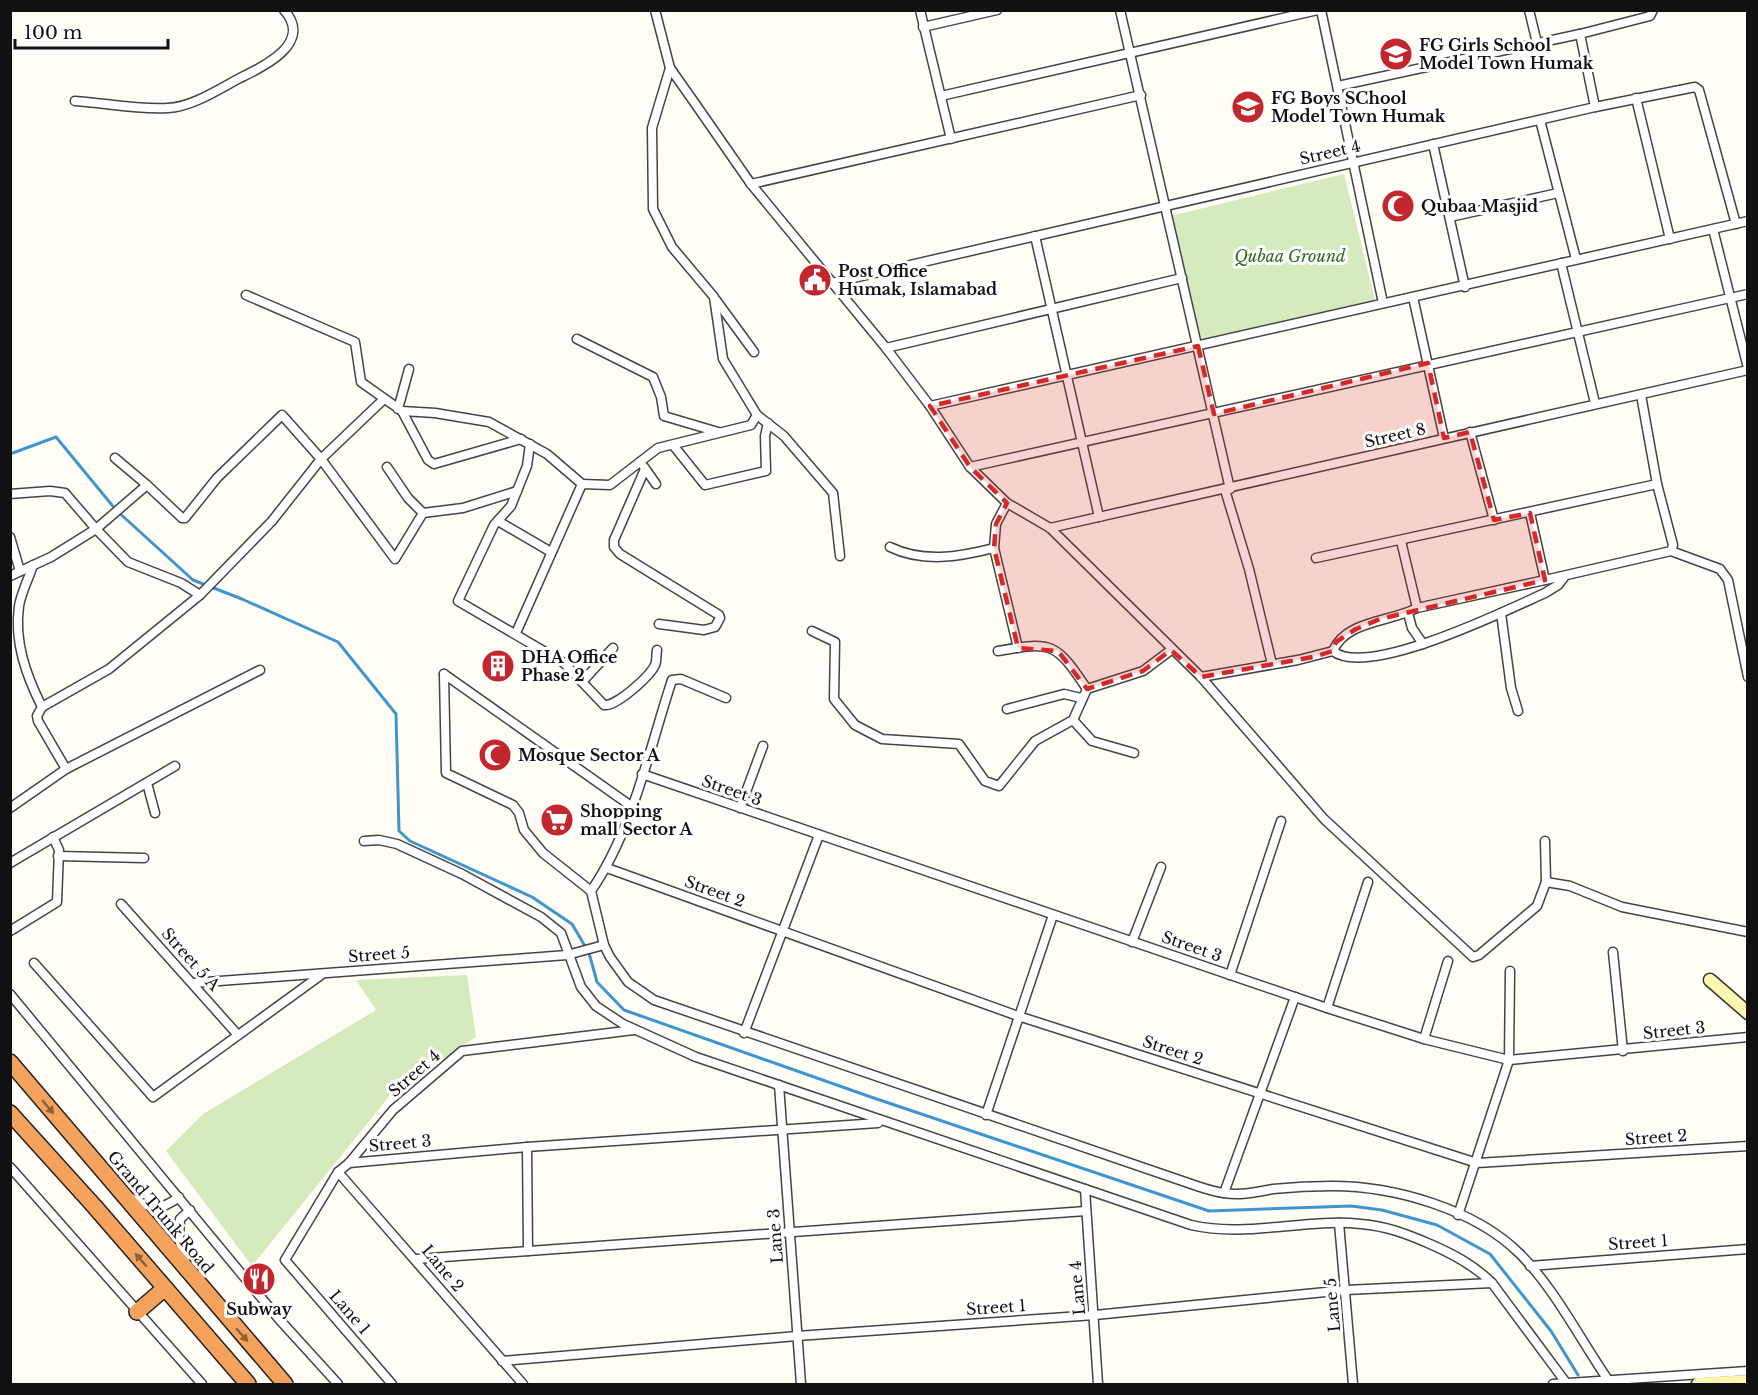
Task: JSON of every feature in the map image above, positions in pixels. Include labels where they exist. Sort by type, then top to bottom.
[{"type":"highway","name":"Grand Trunk Road","points":[[10,1062],[189,1274],[287,1384]]},
{"type":"highway","points":[[10,1113],[17,1128],[165,1288],[248,1384]]},
{"type":"highway","points":[[137,1312],[165,1288]]},
{"type":"street","points":[[75,101],[169,108],[226,86],[261,69],[283,53],[291,33],[289,16],[284,10]]},
{"type":"street","points":[[655,10],[670,68],[751,184],[886,348],[930,406],[970,467],[1006,503],[1050,528],[1171,650],[1201,677],[1324,819],[1473,957],[1479,955],[1535,910],[1546,882],[1545,841]]},
{"type":"street","points":[[920,10],[951,139]]},
{"type":"street","points":[[923,27],[997,10]]},
{"type":"street","points":[[1120,10],[1142,95],[1214,414],[1227,490],[1272,664]]},
{"type":"street","points":[[941,96],[1320,10],[1355,162],[1383,303]]},
{"type":"street","points":[[1530,10],[1537,43]]},
{"type":"street","points":[[1338,86],[1580,34],[1652,13]]},
{"type":"street","points":[[1580,34],[1595,107]]},
{"type":"street","points":[[670,68],[652,128],[653,209],[672,247],[714,297],[754,352]]},
{"type":"street","name":"Street 4","points":[[832,283],[1595,107],[1698,87],[1736,224]]},
{"type":"street","points":[[751,184],[1142,95]]},
{"type":"street","points":[[1636,99],[1670,239]]},
{"type":"street","points":[[1540,120],[1576,259]]},
{"type":"street","points":[[1433,144],[1465,287]]},
{"type":"street","points":[[1450,217],[1558,193]]},
{"type":"street","points":[[930,406],[1383,303],[1465,287],[1576,259],[1748,221]]},
{"type":"street","points":[[1713,229],[1748,369]]},
{"type":"street","points":[[1035,236],[1099,517]]},
{"type":"street","points":[[1561,263],[1594,403]]},
{"type":"street","points":[[886,348],[1182,278]]},
{"type":"street","points":[[970,467],[1214,414],[1428,363],[1748,294]]},
{"type":"street","points":[[246,295],[355,342],[361,382],[400,410],[428,460],[434,464],[521,439]]},
{"type":"street","points":[[714,297],[723,359],[757,415],[784,436],[833,493],[840,556]]},
{"type":"street","points":[[1413,297],[1444,438]]},
{"type":"street","points":[[577,339],[653,376],[661,398],[664,416],[721,432]]},
{"type":"street","points":[[400,410],[409,369]]},
{"type":"street","name":"Street 8","points":[[1050,528],[1227,490],[1748,369]]},
{"type":"street","points":[[1641,395],[1657,484],[1673,545],[1671,551]]},
{"type":"street","points":[[66,769],[38,721],[37,716],[42,707],[109,669],[203,593],[272,521],[321,459],[384,399]]},
{"type":"street","points":[[400,410],[489,422],[547,454],[582,484],[610,485],[642,466],[658,448],[751,425],[757,415]]},
{"type":"street","points":[[115,458],[182,518],[185,518],[217,478],[282,415],[321,459],[395,559],[423,513]]},
{"type":"street","points":[[673,445],[705,485],[766,471],[765,436],[768,423]]},
{"type":"street","points":[[1470,432],[1494,520]]},
{"type":"street","points":[[530,444],[527,466],[511,506],[494,525],[459,601],[564,663],[604,705],[612,705],[655,664],[657,650]]},
{"type":"street","points":[[642,466],[656,484]]},
{"type":"street","points":[[642,466],[614,540],[614,547],[621,554],[719,615],[720,618],[716,627],[704,630],[659,624]]},
{"type":"street","points":[[387,467],[408,498],[423,513]]},
{"type":"street","points":[[516,633],[582,484]]},
{"type":"street","points":[[1316,558],[1657,484]]},
{"type":"street","points":[[10,576],[96,529],[147,485]]},
{"type":"street","points":[[10,494],[50,491],[65,493],[128,562],[203,593]]},
{"type":"street","points":[[423,513],[463,508],[517,491]]},
{"type":"street","points":[[1006,503],[996,524],[994,548],[1018,648]]},
{"type":"street","points":[[1530,513],[1545,580]]},
{"type":"street","points":[[498,521],[551,552]]},
{"type":"street","points":[[10,537],[20,571]]},
{"type":"street","points":[[1401,541],[1417,608]]},
{"type":"street","points":[[890,547],[904,554],[924,557],[970,555],[994,548]]},
{"type":"street","points":[[1333,651],[1336,642],[1356,629],[1417,608],[1671,551],[1720,569],[1728,580],[1748,677]]},
{"type":"street","points":[[33,565],[19,606],[20,651],[30,683],[42,707]]},
{"type":"street","points":[[1333,651],[1339,656],[1357,658],[1423,644],[1545,593],[1558,585],[1566,576]]},
{"type":"street","points":[[1408,613],[1415,635],[1423,644]]},
{"type":"street","points":[[1501,613],[1511,688],[1518,711]]},
{"type":"street","points":[[812,631],[835,642],[834,699],[855,725],[882,740],[959,744],[985,780],[999,786],[1035,741],[1073,720],[1087,689],[1143,671],[1171,650]]},
{"type":"street","points":[[998,651],[1038,646],[1058,651],[1087,689]]},
{"type":"street","points":[[582,682],[614,648]]},
{"type":"street","points":[[10,654],[20,651]]},
{"type":"street","points":[[1201,677],[1333,651]]},
{"type":"street","points":[[10,808],[66,769],[260,670]]},
{"type":"street","points":[[631,806],[444,675],[446,773],[513,805],[519,813],[524,830],[543,853],[591,891],[600,946],[628,982],[638,991],[654,1000],[744,1033],[1224,1193],[1245,1194],[1306,1186],[1357,1187],[1408,1196],[1458,1215],[1495,1234],[1530,1266],[1610,1382]]},
{"type":"street","points":[[591,891],[607,868],[631,806],[672,680],[681,680],[726,698]]},
{"type":"street","points":[[1008,709],[1064,694],[1081,698]]},
{"type":"street","points":[[1073,720],[1092,741],[1134,753]]},
{"type":"street","points":[[740,808],[763,746]]},
{"type":"street","points":[[10,863],[176,766]]},
{"type":"street","name":"Street 3","points":[[642,774],[1327,1008],[1424,1039],[1509,1060],[1623,1051],[1748,1037]]},
{"type":"street","points":[[147,783],[155,813]]},
{"type":"street","points":[[1230,975],[1281,821]]},
{"type":"street","points":[[744,1033],[819,835]]},
{"type":"street","points":[[10,932],[57,902],[59,850],[53,837]]},
{"type":"street","points":[[364,841],[379,840],[397,844],[462,874],[541,918],[561,933],[567,955],[587,998],[608,1016],[696,1057],[884,1123],[1207,1229],[1251,1229],[1339,1223],[1378,1226],[1405,1233],[1465,1261],[1492,1283],[1566,1384]]},
{"type":"street","points":[[58,856],[92,854],[144,858]]},
{"type":"street","points":[[1132,942],[1161,867]]},
{"type":"street","name":"Street 2","points":[[607,868],[1018,1016],[1477,1163],[1748,1146]]},
{"type":"street","points":[[1327,1008],[1368,882]]},
{"type":"street","points":[[1546,882],[1570,886],[1622,906],[1748,932]]},
{"type":"street","name":"Street 5 A","points":[[122,904],[237,1034]]},
{"type":"street","points":[[986,1115],[1053,915]]},
{"type":"street","name":"Street 5","points":[[193,982],[567,955],[600,946]]},
{"type":"street","points":[[1613,952],[1623,1051]]},
{"type":"street","points":[[1424,1039],[1448,961]]},
{"type":"street","points":[[34,963],[153,1097],[322,974]]},
{"type":"street","points":[[1458,1215],[1509,1060],[1510,971]]},
{"type":"street","points":[[1710,980],[1748,1013]]},
{"type":"street","points":[[10,994],[278,1318],[338,1384]]},
{"type":"street","points":[[1224,1193],[1295,997]]},
{"type":"street","name":"Street 4","points":[[285,1260],[338,1172],[349,1163],[393,1110],[462,1051],[636,1030]]},
{"type":"street","name":"Lane 3","points":[[779,1085],[801,1384]]},
{"type":"street","name":"Street 3","points":[[349,1163],[527,1147],[884,1123]]},
{"type":"street","points":[[527,1147],[528,1251]]},
{"type":"street","points":[[10,1167],[202,1384]]},
{"type":"street","name":"Lane 2","points":[[338,1172],[523,1384]]},
{"type":"street","name":"Lane 4","points":[[1085,1188],[1098,1384]]},
{"type":"street","points":[[120,1192],[153,1208],[165,1208],[179,1197]]},
{"type":"street","points":[[189,1274],[179,1237],[180,1219],[190,1210]]},
{"type":"street","points":[[416,1259],[1086,1211]]},
{"type":"street","name":"Lane 5","points":[[1339,1223],[1353,1384]]},
{"type":"street","name":"Street 1","points":[[1530,1266],[1748,1249]]},
{"type":"street","name":"Lane 1","points":[[285,1260],[392,1384]]},
{"type":"street","name":"Street 1","points":[[502,1361],[797,1336],[1095,1315],[1346,1290],[1492,1283]]},
{"type":"street","points":[[1553,1384],[1748,1371]]},
{"type":"street","points":[[1698,1384],[1748,1381]]},
{"type":"highlighted area","points":[[1198,346],[1214,414],[1428,363],[1444,438],[1470,432],[1494,520],[1530,513],[1545,580],[1380,619],[1356,629],[1336,642],[1333,651],[1313,657],[1201,677],[1171,650],[1143,671],[1087,689],[1058,651],[1018,648],[994,548],[996,524],[1007,503],[970,467],[930,406]]},
{"type":"green space","name":"Qubaa Ground","points":[[1344,174],[1376,304],[1203,346],[1170,216]]},
{"type":"green space","points":[[467,975],[476,1037],[391,1094],[252,1266],[166,1151],[203,1114],[376,1010],[356,980]]},
{"type":"waterway","points":[[10,454],[56,437],[116,510],[193,580],[338,642],[396,714],[399,831],[410,841],[532,897],[572,924],[589,953],[597,982],[624,1010],[868,1096],[1209,1211],[1351,1206],[1382,1210],[1437,1225],[1490,1254],[1551,1331],[1578,1375]]},
{"type":"place","name":"FG Girls School Model Town Humak","points":[[1396,54]]},
{"type":"place","name":"FG Boys SChool Model Town Humak","points":[[1248,107]]},
{"type":"place","name":"Qubaa Masjid","points":[[1398,206]]},
{"type":"place","name":"Post Office Humak, Islamabad","points":[[815,280]]},
{"type":"place","name":"DHA Office Phase 2","points":[[498,666]]},
{"type":"place","name":"Mosque Sector A","points":[[495,755]]},
{"type":"place","name":"Shopping mall Sector A","points":[[557,820]]},
{"type":"place","name":"Subway","points":[[259,1279]]}]
